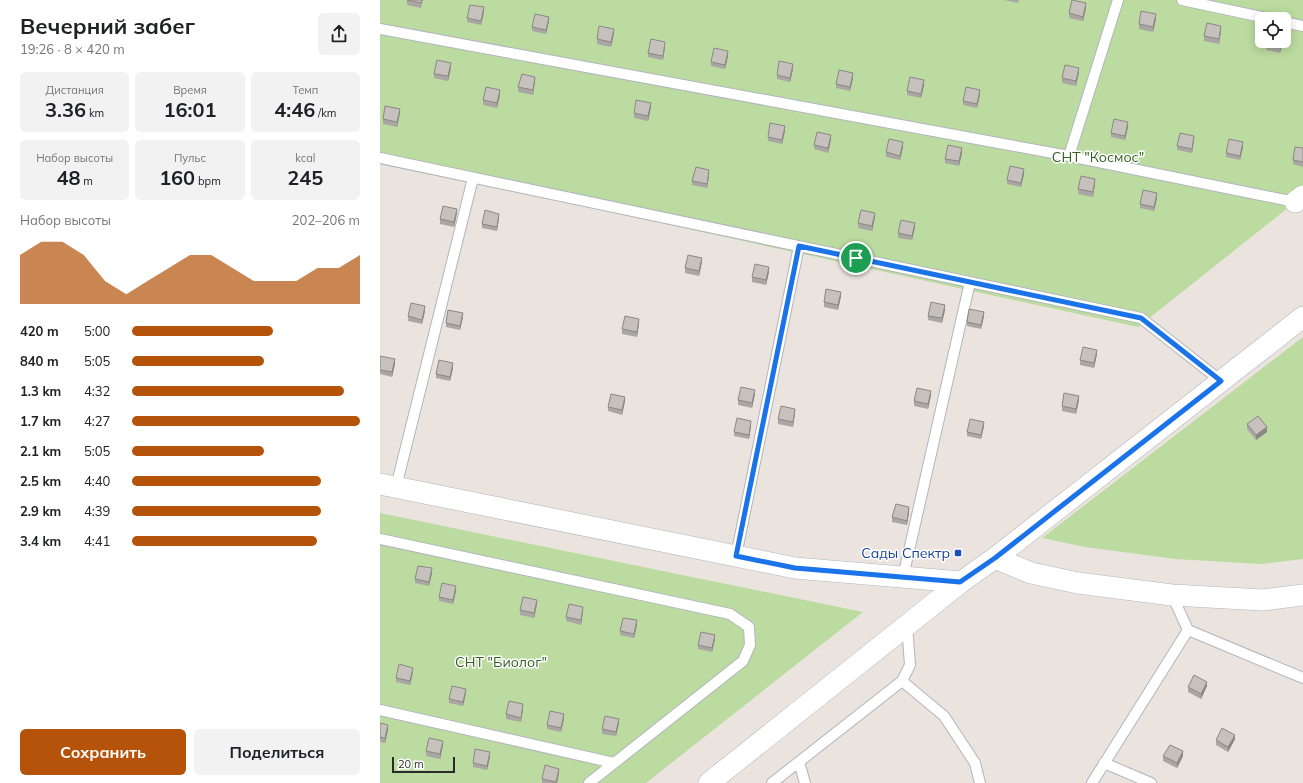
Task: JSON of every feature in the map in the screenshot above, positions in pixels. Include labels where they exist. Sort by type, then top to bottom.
[{"type":"street","points":[[709,783],[960,582],[995,558],[1303,317]]},
{"type":"street","points":[[388,485],[795,568],[960,582]]},
{"type":"street","points":[[995,558],[1031,573],[1072,582],[1172,595],[1263,600],[1303,595]]},
{"type":"lane","points":[[1068,156],[1118,0]]},
{"type":"lane","points":[[1182,0],[1255,16]]},
{"type":"lane","points":[[1291,23],[1303,26]]},
{"type":"lane","points":[[380,29],[1299,199]]},
{"type":"lane","points":[[380,158],[1141,318],[1221,381]]},
{"type":"lane","points":[[388,485],[473,178]]},
{"type":"lane","points":[[736,556],[799,246]]},
{"type":"lane","points":[[903,577],[970,282]]},
{"type":"lane","points":[[380,539],[730,614],[749,627],[750,645],[742,661],[588,783]]},
{"type":"lane","points":[[1172,595],[1188,630],[1303,678]]},
{"type":"lane","points":[[772,783],[902,681],[910,665],[907,625]]},
{"type":"lane","points":[[1092,783],[1188,630]]},
{"type":"lane","points":[[902,681],[944,716],[976,762],[980,783]]},
{"type":"lane","points":[[380,710],[614,762]]},
{"type":"lane","points":[[799,762],[805,783]]},
{"type":"lane","points":[[1104,764],[1151,783]]},
{"type":"green space","name":"СНТ \"Космос\"","points":[[380,0],[1303,0],[1303,196],[1138,327],[380,162]]},
{"type":"green space","points":[[1303,337],[1303,559],[1261,564],[1175,559],[1085,547],[1042,538]]},
{"type":"green space","name":"СНТ \"Биолог\"","points":[[380,513],[863,612],[646,783],[380,783]]},
{"type":"building","points":[[407,0],[422,0],[421,3]]},
{"type":"building","points":[[1072,0],[1086,3],[1083,17],[1069,13]]},
{"type":"building","points":[[470,5],[484,7],[481,21],[467,18]]},
{"type":"building","points":[[1141,11],[1156,14],[1153,27],[1139,24]]},
{"type":"building","points":[[535,14],[549,17],[546,30],[532,27]]},
{"type":"building","points":[[1207,23],[1221,26],[1219,39],[1204,36]]},
{"type":"building","points":[[599,26],[614,29],[611,42],[597,39]]},
{"type":"building","points":[[651,39],[665,42],[663,56],[648,53]]},
{"type":"building","points":[[714,48],[728,51],[725,65],[711,62]]},
{"type":"building","points":[[437,60],[451,63],[448,76],[434,74]]},
{"type":"building","points":[[779,61],[793,64],[790,78],[777,75]]},
{"type":"building","points":[[1065,65],[1079,68],[1076,81],[1062,78]]},
{"type":"building","points":[[839,70],[853,73],[850,87],[836,84]]},
{"type":"building","points":[[522,74],[535,77],[533,90],[518,87]]},
{"type":"building","points":[[910,77],[924,80],[921,94],[907,91]]},
{"type":"building","points":[[486,87],[500,90],[497,103],[483,100]]},
{"type":"building","points":[[966,87],[980,90],[977,104],[963,101]]},
{"type":"building","points":[[636,100],[651,103],[648,116],[634,113]]},
{"type":"building","points":[[385,106],[400,109],[397,122],[383,119]]},
{"type":"building","points":[[1114,119],[1128,122],[1125,136],[1111,133]]},
{"type":"building","points":[[770,123],[785,126],[782,140],[768,137]]},
{"type":"building","points":[[817,132],[831,135],[828,148],[814,145]]},
{"type":"building","points":[[1180,133],[1194,136],[1192,149],[1177,146]]},
{"type":"building","points":[[889,139],[903,142],[900,156],[886,152]]},
{"type":"building","points":[[1229,139],[1243,142],[1240,156],[1226,153]]},
{"type":"building","points":[[948,145],[962,148],[959,161],[945,159]]},
{"type":"building","points":[[1295,147],[1303,148],[1303,162],[1293,160]]},
{"type":"building","points":[[1010,166],[1024,169],[1021,183],[1007,180]]},
{"type":"building","points":[[696,167],[709,170],[707,184],[692,181]]},
{"type":"building","points":[[1081,176],[1095,179],[1093,192],[1078,189]]},
{"type":"building","points":[[1143,190],[1157,193],[1154,207],[1140,204]]},
{"type":"building","points":[[443,206],[457,209],[454,222],[440,219]]},
{"type":"building","points":[[485,210],[499,214],[497,227],[482,224]]},
{"type":"building","points":[[861,210],[875,213],[872,226],[858,223]]},
{"type":"building","points":[[901,220],[915,223],[912,236],[898,233]]},
{"type":"building","points":[[688,255],[702,258],[699,271],[685,268]]},
{"type":"building","points":[[755,264],[769,267],[766,280],[752,277]]},
{"type":"building","points":[[826,289],[841,292],[838,305],[824,302]]},
{"type":"building","points":[[931,302],[945,305],[942,318],[928,316]]},
{"type":"building","points":[[411,303],[425,306],[422,320],[408,316]]},
{"type":"building","points":[[969,309],[984,312],[981,325],[967,322]]},
{"type":"building","points":[[448,310],[463,313],[460,326],[446,323]]},
{"type":"building","points":[[625,316],[639,319],[637,332],[622,329]]},
{"type":"building","points":[[1083,347],[1097,350],[1094,363],[1080,360]]},
{"type":"building","points":[[380,356],[395,359],[392,372],[380,370]]},
{"type":"building","points":[[439,360],[453,363],[450,377],[436,374]]},
{"type":"building","points":[[741,387],[755,390],[752,403],[738,400]]},
{"type":"building","points":[[917,388],[931,391],[928,404],[914,401]]},
{"type":"building","points":[[1064,393],[1079,396],[1076,409],[1062,406]]},
{"type":"building","points":[[611,394],[625,397],[622,410],[608,407]]},
{"type":"building","points":[[781,406],[795,409],[793,422],[778,419]]},
{"type":"building","points":[[1258,416],[1267,427],[1256,435],[1247,424]]},
{"type":"building","points":[[737,418],[751,421],[749,435],[734,432]]},
{"type":"building","points":[[970,419],[984,422],[981,435],[967,432]]},
{"type":"building","points":[[896,504],[909,507],[907,521],[892,517]]},
{"type":"building","points":[[418,566],[432,568],[429,582],[415,579]]},
{"type":"building","points":[[442,583],[456,586],[453,600],[439,597]]},
{"type":"building","points":[[523,597],[537,600],[534,613],[520,610]]},
{"type":"building","points":[[569,604],[583,607],[581,620],[566,617]]},
{"type":"building","points":[[623,618],[637,620],[634,634],[620,631]]},
{"type":"building","points":[[701,632],[715,635],[712,648],[698,645]]},
{"type":"building","points":[[399,664],[413,668],[410,681],[396,678]]},
{"type":"building","points":[[1194,675],[1207,682],[1201,694],[1188,687]]},
{"type":"building","points":[[452,686],[466,689],[463,702],[449,699]]},
{"type":"building","points":[[509,701],[523,704],[521,718],[506,714]]},
{"type":"building","points":[[550,711],[564,714],[561,728],[547,725]]},
{"type":"building","points":[[605,716],[619,719],[616,732],[602,729]]},
{"type":"building","points":[[380,723],[388,725],[385,738],[380,737]]},
{"type":"building","points":[[1222,728],[1235,735],[1228,747],[1216,740]]},
{"type":"building","points":[[429,738],[443,741],[440,754],[426,751]]},
{"type":"building","points":[[1170,745],[1183,751],[1177,763],[1163,756]]},
{"type":"building","points":[[475,749],[490,752],[487,766],[473,763]]},
{"type":"building","points":[[545,765],[559,769],[556,782],[542,779]]},
{"type":"place","name":"Сады Спектр","points":[[958,553]]},
{"type":"route","points":[[799,246],[856,258],[1141,318],[1221,381],[995,558],[960,582],[795,568],[736,556],[799,246]]}]
